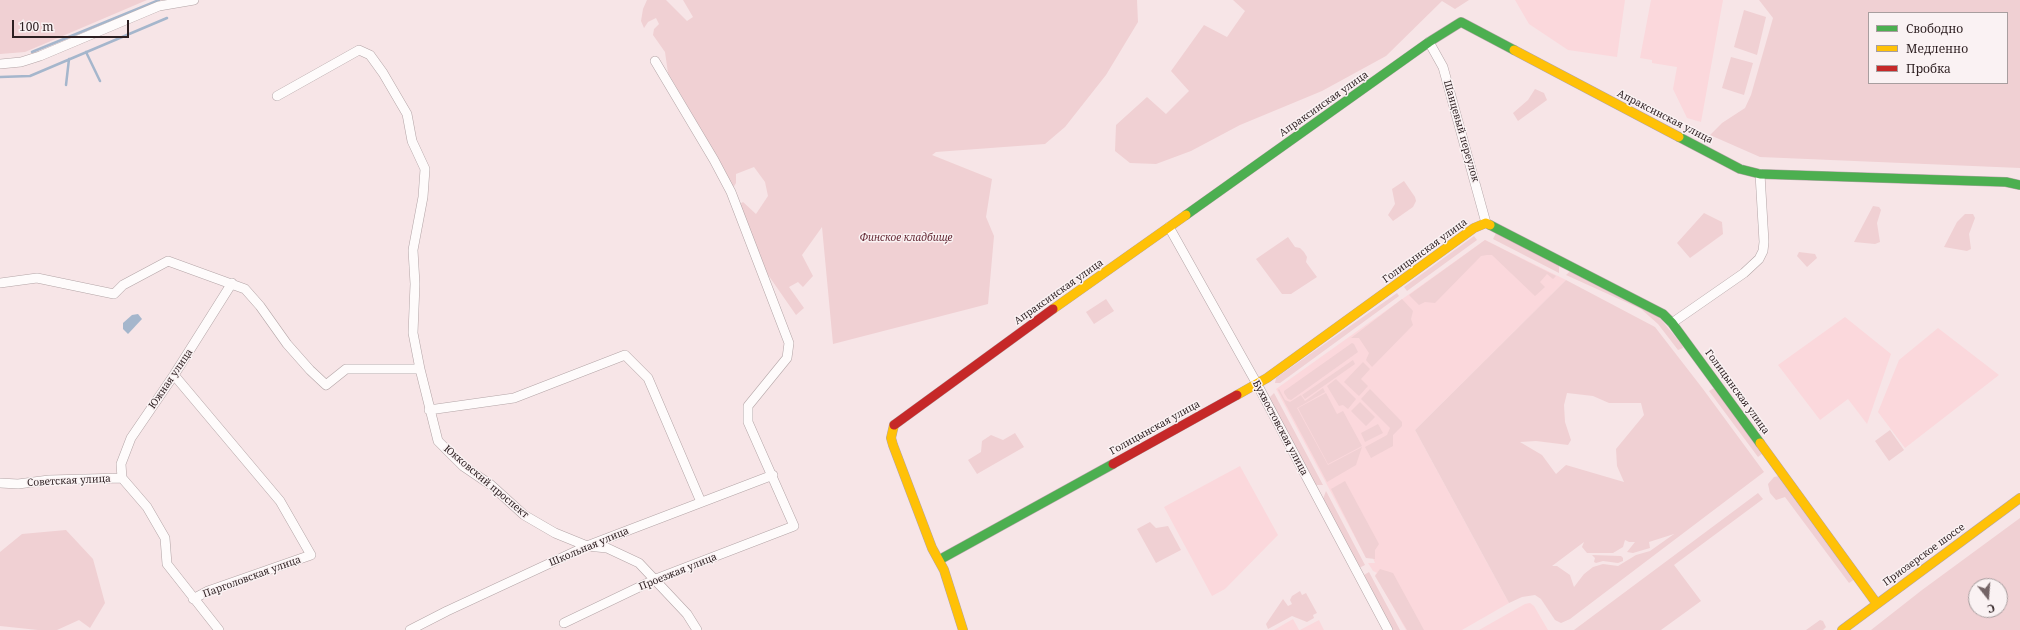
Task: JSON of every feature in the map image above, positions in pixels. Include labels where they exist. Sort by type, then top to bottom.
[{"type":"street","points":[[0,64],[21,62],[40,56],[159,6],[194,0]]},
{"type":"street","name":"Апраксинская улица","points":[[963,630],[944,570],[932,548],[893,445],[891,438],[893,426],[1429,42],[1461,22],[1740,169],[1760,174],[2006,182],[2020,185]]},
{"type":"street","name":"Шанцевый переулок","points":[[1429,42],[1443,67],[1486,223]]},
{"type":"street","name":"Юкковский проспект","points":[[277,96],[359,50],[370,55],[383,73],[407,114],[412,141],[425,169],[423,197],[413,250],[415,284],[413,334],[429,410],[438,441],[463,466],[491,485],[524,515],[555,533],[587,546]]},
{"type":"street","points":[[655,61],[714,160],[731,192],[789,343],[787,358],[748,406],[748,422],[773,475]]},
{"type":"street","points":[[1672,323],[1744,272],[1759,259],[1763,251],[1764,242],[1760,174]]},
{"type":"street","name":"Голицынская улица","points":[[939,560],[1257,384],[1273,374],[1474,228],[1486,223],[1652,306],[1663,314],[1672,323],[1877,604]]},
{"type":"street","name":"Бухвостовская улица","points":[[1169,227],[1257,384],[1388,630]]},
{"type":"street","points":[[0,283],[37,278],[114,294],[123,285],[168,261],[245,289],[260,306],[287,344],[310,370],[326,385],[346,369],[420,368]]},
{"type":"street","name":"Южная улица","points":[[122,478],[121,464],[130,438],[174,375],[232,283]]},
{"type":"street","points":[[429,410],[514,398],[626,355],[648,378],[701,502]]},
{"type":"street","name":"Парголовская улица","points":[[174,375],[280,500],[311,555],[214,588],[193,599]]},
{"type":"street","name":"Школьная улица","points":[[410,630],[447,611],[587,546],[773,475]]},
{"type":"street","name":"Проезжая улица","points":[[564,623],[656,580],[794,526],[773,475]]},
{"type":"street","name":"Советская улица","points":[[0,483],[122,478],[147,507],[165,538],[166,564],[218,630]]},
{"type":"street","name":"Приозерское шоссе","points":[[1842,630],[2020,498]]},
{"type":"street","points":[[587,546],[607,548],[639,563],[687,614],[697,630]]},
{"type":"shaded area","points":[[1515,0],[1625,0],[1617,57],[1568,50],[1529,24]]},
{"type":"shaded area","points":[[1651,0],[1723,0],[1701,122],[1687,118],[1673,89],[1677,67],[1652,63],[1652,60],[1640,58]]},
{"type":"shaded area","points":[[1485,240],[1566,280],[1415,430],[1509,603],[1462,630],[1406,630],[1375,575],[1377,573],[1373,571],[1368,563],[1375,563],[1373,558],[1366,558],[1276,389]]},
{"type":"shaded area","points":[[1845,317],[1891,354],[1867,424],[1848,399],[1820,420],[1778,365]]},
{"type":"shaded area","points":[[1938,328],[1999,375],[1905,448],[1878,412],[1899,360]]},
{"type":"shaded area","points":[[1240,466],[1278,535],[1225,589],[1212,596],[1164,507]]},
{"type":"shaded area","points":[[1530,603],[1534,606],[1548,630],[1479,630],[1525,604]]},
{"type":"shaded area","points":[[1293,619],[1299,630],[1274,630]]},
{"type":"shaded area","points":[[1319,620],[1324,630],[1300,630]]},
{"type":"green space","points":[[0,0],[147,0],[25,52],[0,54]]},
{"type":"green space","name":"Финское кладбище","points":[[647,0],[666,0],[687,21],[693,17],[683,0],[1137,0],[1138,22],[1106,75],[1065,127],[1045,144],[936,152],[932,155],[992,179],[986,217],[994,236],[988,304],[833,344],[822,227],[802,255],[813,276],[803,287],[798,282],[789,287],[804,308],[796,315],[764,269],[740,204],[743,202],[756,214],[768,196],[765,182],[754,167],[736,174],[736,183],[733,188],[716,155],[668,73],[665,52],[653,35],[654,29],[659,24],[656,18],[648,22],[644,28],[641,21],[643,9]]},
{"type":"green space","points":[[1233,0],[1469,0],[1455,9],[1442,1],[1386,56],[1322,91],[1240,125],[1191,151],[1156,164],[1130,163],[1115,151],[1116,125],[1147,97],[1166,114],[1189,91],[1171,71],[1204,25],[1227,37],[1245,11]]},
{"type":"green space","points":[[1759,0],[2020,0],[2020,168],[1760,157],[1710,135],[1722,123],[1745,108],[1751,95],[1773,18]]},
{"type":"green space","points":[[1744,10],[1766,17],[1757,55],[1734,47]]},
{"type":"green space","points":[[1731,57],[1753,63],[1744,95],[1722,88]]},
{"type":"green space","points":[[1535,89],[1544,93],[1547,100],[1518,121],[1513,113],[1528,100]]},
{"type":"green space","points":[[1404,181],[1415,197],[1416,201],[1413,207],[1393,221],[1388,215],[1395,204],[1392,189]]},
{"type":"green space","points":[[1873,206],[1879,207],[1881,210],[1877,223],[1880,242],[1875,244],[1854,242]]},
{"type":"green space","points":[[1704,213],[1722,222],[1723,234],[1690,258],[1677,243]]},
{"type":"green space","points":[[1965,214],[1973,214],[1975,218],[1969,234],[1971,249],[1967,251],[1944,247],[1957,222]]},
{"type":"green space","points":[[1496,233],[1559,265],[1559,273],[1493,239]]},
{"type":"green space","points":[[1474,236],[1477,240],[1407,291],[1404,287]]},
{"type":"green space","points":[[1288,237],[1295,247],[1300,248],[1304,252],[1307,257],[1306,262],[1317,277],[1291,294],[1282,294],[1256,259]]},
{"type":"green space","points":[[1485,240],[1556,276],[1553,279],[1547,274],[1540,282],[1545,287],[1535,296],[1492,255],[1487,255],[1481,256],[1435,303],[1425,302],[1419,305],[1409,295]]},
{"type":"green space","points":[[1799,252],[1815,254],[1817,258],[1807,267],[1797,256]]},
{"type":"green space","points":[[1571,270],[1655,312],[1683,348],[1678,350],[1658,324],[1641,309],[1566,275]]},
{"type":"green space","points":[[1566,280],[1655,327],[1764,472],[1570,619],[1561,623],[1555,620],[1541,599],[1535,595],[1522,597],[1509,603],[1415,430]],"holes":[[[1567,393],[1593,396],[1609,403],[1641,403],[1644,415],[1616,449],[1617,466],[1624,482],[1566,465],[1556,474],[1542,455],[1520,442],[1536,441],[1568,445],[1571,440],[1565,422],[1564,405]],[[1674,534],[1650,551],[1636,555],[1618,566],[1603,564],[1593,567],[1584,574],[1574,587],[1570,575],[1557,566],[1552,566],[1584,542],[1582,547],[1587,553],[1613,553],[1623,547],[1625,540],[1635,542],[1627,552],[1633,553],[1650,548],[1649,542]]]},
{"type":"green space","points":[[1397,293],[1399,296],[1280,383],[1275,383],[1276,378]]},
{"type":"green space","points":[[1106,299],[1114,311],[1094,324],[1086,312]]},
{"type":"green space","points":[[1402,299],[1413,311],[1411,319],[1413,325],[1372,367],[1366,360],[1369,353],[1359,338],[1351,338]]},
{"type":"green space","points":[[1352,343],[1358,352],[1291,400],[1288,399],[1284,391]]},
{"type":"green space","points":[[1353,360],[1355,364],[1305,399],[1302,395]]},
{"type":"green space","points":[[1363,362],[1370,369],[1361,379],[1368,386],[1359,396],[1344,382]]},
{"type":"green space","points":[[1336,379],[1356,399],[1348,409],[1343,405],[1339,406],[1327,386]]},
{"type":"green space","points":[[1323,388],[1325,392],[1297,408],[1328,465],[1362,447],[1356,465],[1327,482],[1278,390],[1279,389],[1285,400],[1290,402],[1301,395],[1305,401]]},
{"type":"green space","points":[[1714,388],[1763,453],[1758,457],[1709,391]]},
{"type":"green space","points":[[1370,389],[1402,422],[1402,426],[1393,435],[1393,446],[1371,458],[1365,447],[1387,435],[1390,428],[1361,399]]},
{"type":"green space","points":[[1274,393],[1323,485],[1316,485],[1269,398]]},
{"type":"green space","points":[[1326,393],[1337,414],[1343,411],[1362,446],[1328,464],[1298,408]]},
{"type":"green space","points":[[1360,402],[1375,417],[1366,426],[1351,411]]},
{"type":"green space","points":[[1378,424],[1383,433],[1365,442],[1361,433]]},
{"type":"green space","points":[[1890,430],[1904,450],[1889,461],[1875,441]]},
{"type":"green space","points":[[1015,433],[1024,447],[977,474],[968,460],[981,452],[982,441],[991,435],[1003,440]]},
{"type":"green space","points":[[1779,476],[1855,579],[1849,583],[1785,497],[1776,500],[1770,493],[1768,484],[1774,477]]},
{"type":"green space","points":[[1345,481],[1379,544],[1375,550],[1375,559],[1366,558],[1331,489]]},
{"type":"green space","points":[[1326,491],[1365,565],[1359,568],[1323,499]]},
{"type":"green space","points":[[1758,493],[1763,499],[1674,565],[1701,601],[1661,630],[1574,630]]},
{"type":"green space","points":[[2020,518],[2020,630],[1871,630],[1922,590]]},
{"type":"green space","points":[[1150,522],[1156,528],[1168,526],[1181,550],[1156,563],[1137,529]]},
{"type":"green space","points":[[66,530],[93,559],[105,603],[90,628],[79,620],[57,630],[38,630],[0,626],[0,552],[22,534]]},
{"type":"green space","points":[[1592,555],[1621,556],[1623,561],[1618,563],[1603,561],[1596,563],[1594,562],[1595,558]]},
{"type":"green space","points":[[1380,569],[1393,573],[1424,630],[1407,630],[1375,576]]},
{"type":"green space","points":[[1369,572],[1400,630],[1393,630],[1364,575]]},
{"type":"green space","points":[[1300,591],[1302,595],[1306,593],[1317,613],[1313,615],[1314,618],[1307,622],[1292,616],[1268,629],[1266,624],[1283,599],[1288,606],[1292,604],[1290,600],[1292,596]]},
{"type":"green space","points":[[1820,620],[1823,621],[1826,627],[1823,630],[1806,630]]},
{"type":"water","points":[[138,314],[142,319],[128,334],[123,329],[123,323],[132,315]]},
{"type":"waterway","points":[[32,52],[159,0]]},
{"type":"waterway","points":[[0,77],[30,76],[167,18]]},
{"type":"waterway","points":[[86,52],[100,81]]},
{"type":"waterway","points":[[66,85],[69,59]]},
{"type":"traffic: fast","points":[[1186,215],[1429,42],[1461,22],[1514,50]]},
{"type":"traffic: fast","points":[[1679,137],[1740,169],[1760,174],[2006,182],[2020,185]]},
{"type":"traffic: fast","points":[[1490,225],[1663,314],[1672,323],[1760,443]]},
{"type":"traffic: fast","points":[[939,560],[1113,464]]},
{"type":"traffic: slow","points":[[1514,50],[1679,137]]},
{"type":"traffic: slow","points":[[1053,309],[1186,215]]},
{"type":"traffic: slow","points":[[1237,395],[1267,378],[1474,228],[1486,223],[1490,225]]},
{"type":"traffic: slow","points":[[894,425],[891,438],[893,445],[932,548],[944,570],[963,630]]},
{"type":"traffic: slow","points":[[1760,443],[1877,604]]},
{"type":"traffic: slow","points":[[1842,630],[2020,498]]},
{"type":"traffic: jam","points":[[894,425],[1053,309]]},
{"type":"traffic: jam","points":[[1113,464],[1237,395]]}]
